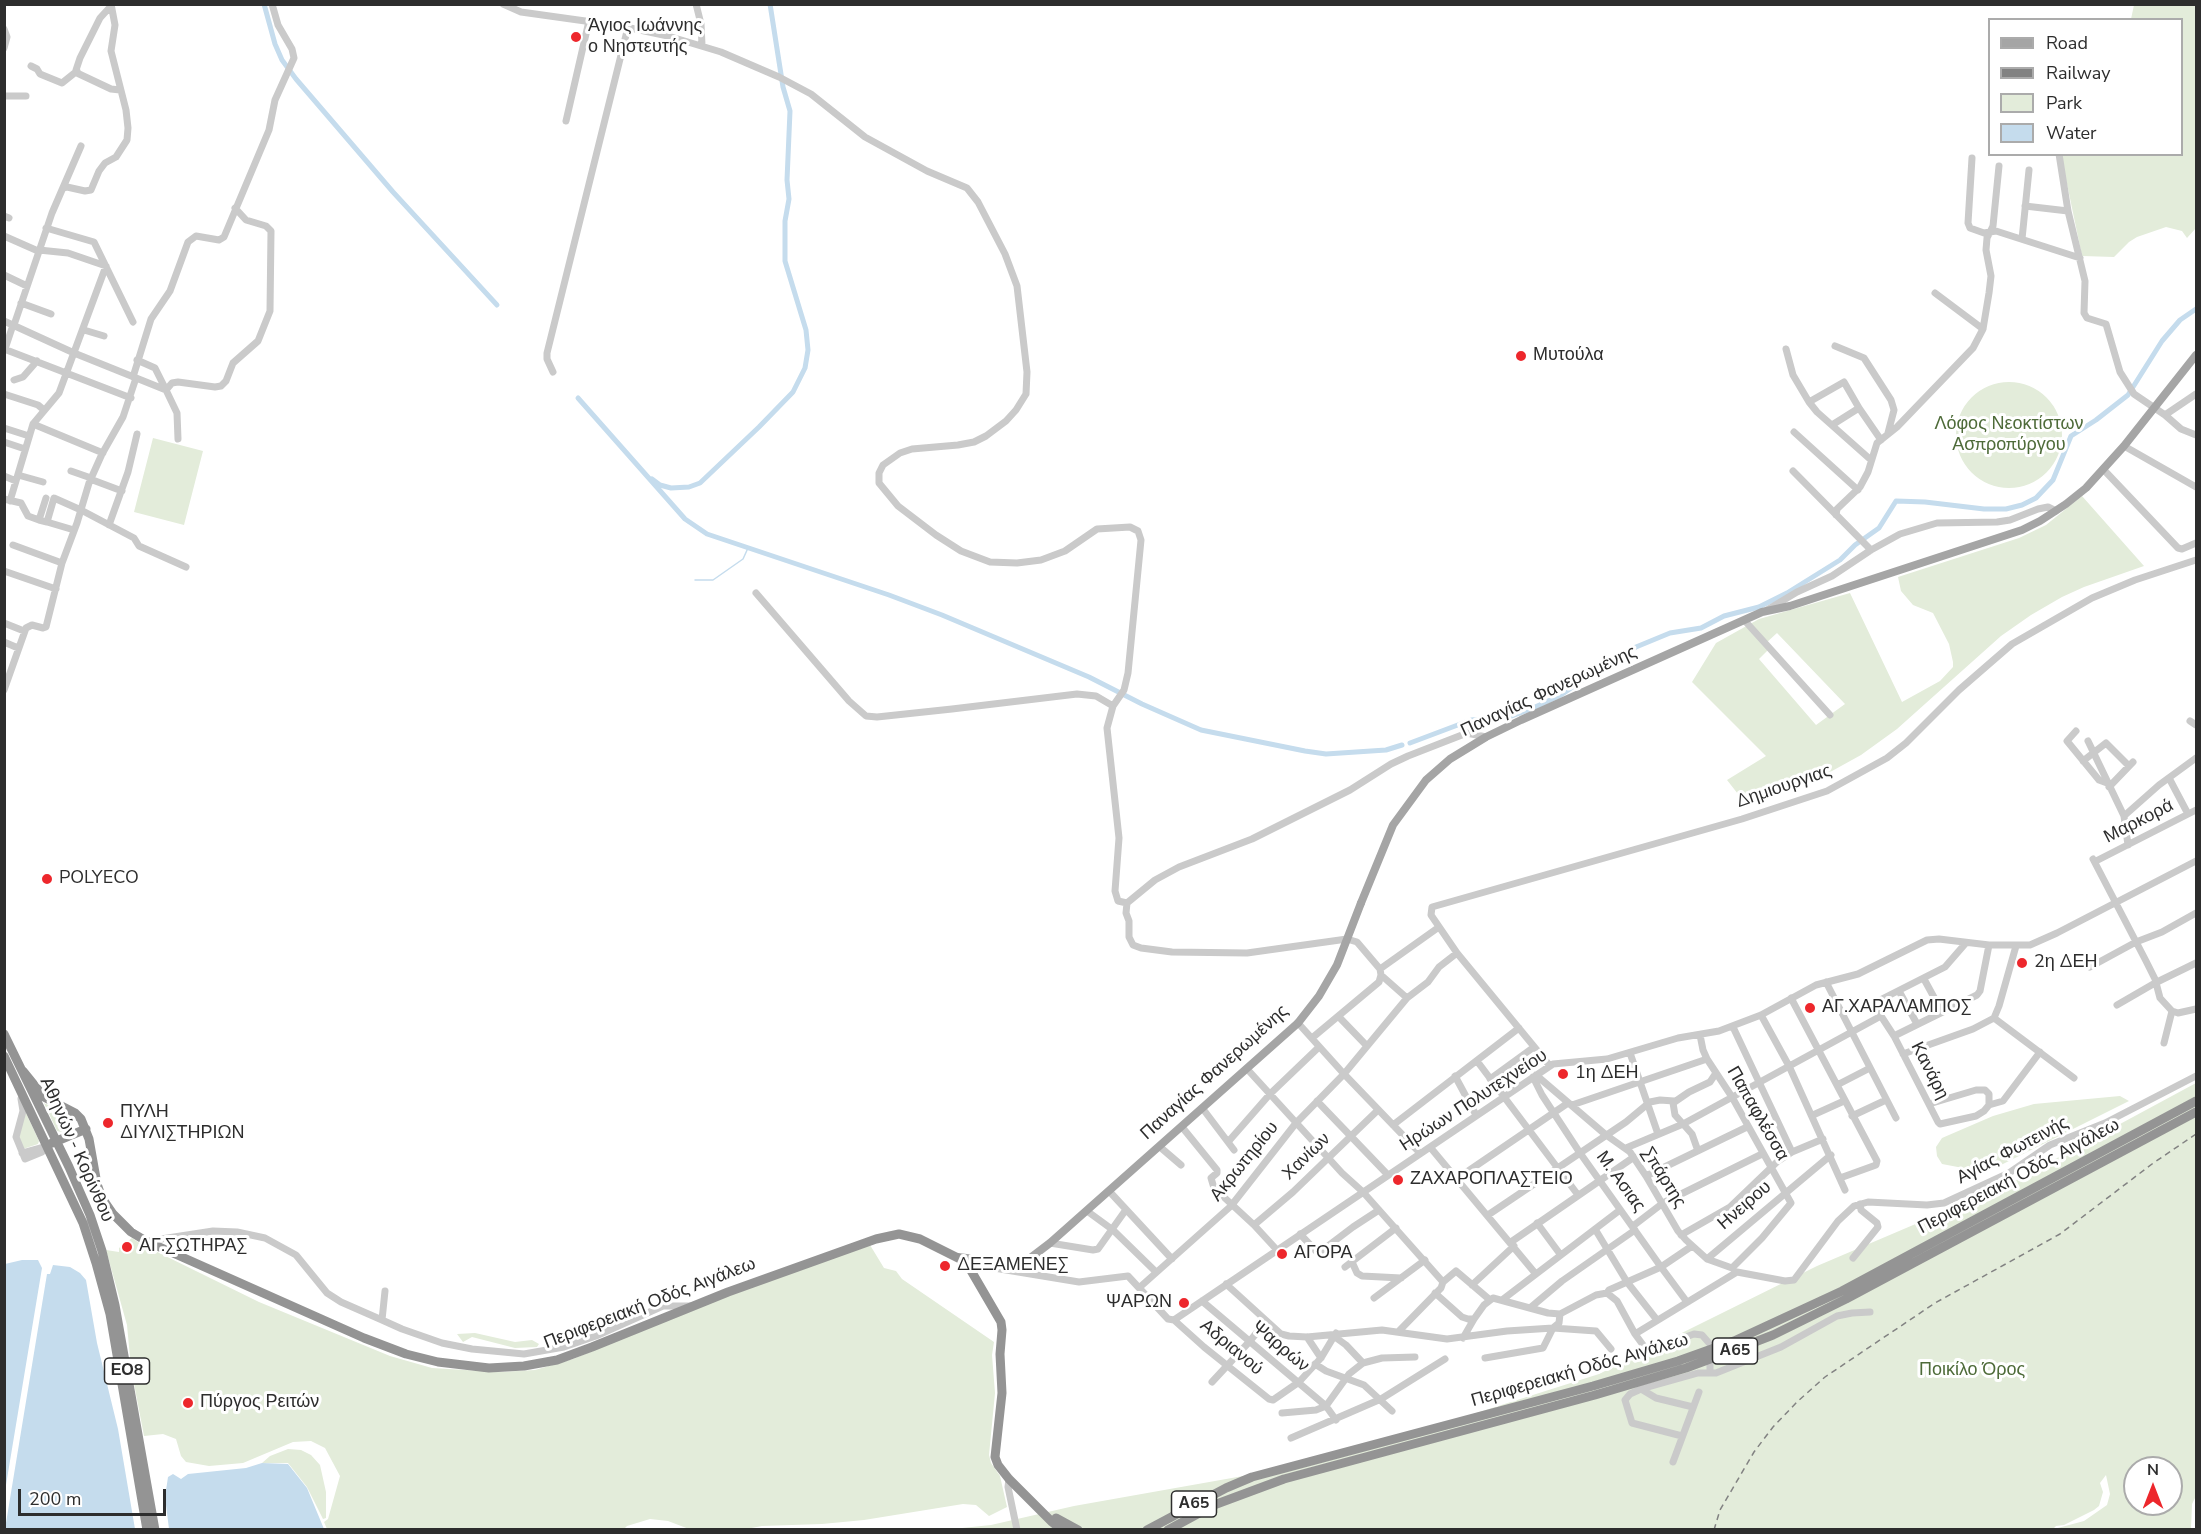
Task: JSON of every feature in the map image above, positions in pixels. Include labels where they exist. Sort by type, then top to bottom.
[{"type":"highway","name":"Αθηνών - Κορίνθου","points":[[4,1034],[90,1215],[109,1278],[154,1530]]},
{"type":"highway","name":"Αθηνών - Κορίνθου","points":[[4,1056],[83,1223],[105,1295],[147,1530]]},
{"type":"highway","points":[[23,1071],[44,1097],[78,1116],[86,1129],[47,1146]]},
{"type":"highway","name":"Περιφερειακή Οδός Αιγάλεω","points":[[1147,1530],[1203,1499],[1252,1477],[1593,1386],[1678,1361],[1734,1341],[1842,1291],[2196,1101]]},
{"type":"highway","name":"Περιφερειακή Οδός Αιγάλεω","points":[[1168,1530],[1214,1505],[1277,1481],[1574,1401],[1686,1368],[1737,1350],[1846,1299],[2196,1112]]},
{"type":"highway","name":"Περιφερειακή Οδός Αιγάλεω","points":[[86,1129],[102,1198],[124,1227],[146,1241],[364,1338],[406,1354],[454,1365],[506,1367],[557,1360],[773,1275],[892,1235],[906,1234],[920,1239],[966,1262],[973,1270],[1001,1322],[1002,1393],[994,1449],[998,1465],[1009,1479],[1062,1530]]},
{"type":"highway","name":"Περιφερειακή Οδός Αιγάλεω","points":[[1038,1507],[1078,1530]]},
{"type":"main road","name":"Παναγίας Φανερωμένης","points":[[958,1257],[1022,1263],[1050,1244],[1248,1070],[1298,1023],[1319,996],[1337,965],[1393,825],[1417,790],[1436,769],[1486,737],[1765,612],[1790,606],[2022,530],[2040,521],[2086,488],[2103,470],[2196,355]]},
{"type":"street","points":[[4,690],[7,673],[24,631],[28,626],[46,627],[62,563],[90,479],[131,398],[137,360],[150,319],[171,289],[190,240],[197,236],[222,239],[263,145],[271,124],[275,100],[293,62],[292,49],[278,25],[272,4]]},
{"type":"street","points":[[503,4],[521,12],[628,27],[702,45],[811,94],[865,137],[927,171],[966,188],[978,202],[1017,286],[1028,383],[1026,394],[1016,410],[996,430],[974,442],[900,453],[883,465],[879,473],[879,483],[898,506],[936,535],[969,556],[990,562],[1017,563],[1041,560],[1065,551],[1097,529],[1130,526],[1138,531],[1141,540],[1128,673],[1122,693],[1113,706],[1107,735],[1119,838],[1115,891],[1118,901],[1127,903]]},
{"type":"street","points":[[696,4],[701,24],[702,45]]},
{"type":"street","points":[[31,66],[40,74],[62,83],[77,71],[80,58],[100,18],[111,5]]},
{"type":"street","points":[[63,188],[91,190],[102,166],[120,153],[127,140],[126,110],[111,51],[115,25],[111,5]]},
{"type":"street","points":[[566,121],[588,21]]},
{"type":"street","points":[[554,372],[547,353],[628,27]]},
{"type":"street","points":[[4,28],[8,37],[4,48]]},
{"type":"street","points":[[77,71],[111,89],[120,90]]},
{"type":"street","points":[[4,96],[26,96]]},
{"type":"street","points":[[81,146],[46,228],[5,349],[131,398]]},
{"type":"street","points":[[2059,156],[2068,211],[2085,280],[2084,313],[2086,318],[2106,324],[2120,372],[2131,391],[2181,429],[2196,435]]},
{"type":"street","points":[[1972,158],[1968,223],[1970,228],[1984,233],[1996,231],[2080,258]]},
{"type":"street","points":[[1836,515],[1837,509],[1858,490],[1868,472],[1877,443],[1901,422],[1973,348],[1983,329],[1991,276],[1986,250],[1987,238],[1993,226],[1998,166]]},
{"type":"street","points":[[2022,239],[2028,171]]},
{"type":"street","points":[[2025,206],[2068,211]]},
{"type":"street","points":[[166,390],[176,382],[221,386],[226,381],[233,363],[258,341],[268,319],[272,280],[271,231],[266,226],[246,220],[235,208]]},
{"type":"street","points":[[46,228],[92,241],[133,322]]},
{"type":"street","points":[[4,236],[38,251],[65,253],[106,266]]},
{"type":"street","points":[[74,530],[28,516],[21,503],[7,500],[17,478],[33,424],[59,393],[106,266]]},
{"type":"street","points":[[4,275],[27,286]]},
{"type":"street","points":[[1935,293],[1983,329]]},
{"type":"street","points":[[21,303],[51,314]]},
{"type":"street","points":[[4,321],[74,353],[166,390]]},
{"type":"street","points":[[84,330],[104,336]]},
{"type":"street","points":[[1835,346],[1864,358],[1868,363],[1893,405],[1888,433]]},
{"type":"street","points":[[1786,349],[1793,375],[1809,402],[1871,460]]},
{"type":"street","points":[[137,360],[155,368],[177,413],[178,439]]},
{"type":"street","points":[[14,380],[23,377],[37,361]]},
{"type":"street","points":[[1809,402],[1844,382],[1881,440]]},
{"type":"street","points":[[4,394],[38,405],[44,410]]},
{"type":"street","points":[[2165,415],[2196,394]]},
{"type":"street","points":[[1833,425],[1859,408]]},
{"type":"street","points":[[1892,418],[1895,422],[1901,422]]},
{"type":"street","points":[[33,424],[103,453]]},
{"type":"street","points":[[4,428],[29,436]]},
{"type":"street","points":[[1794,432],[1858,490]]},
{"type":"street","points":[[110,525],[137,435]]},
{"type":"street","points":[[4,442],[26,449]]},
{"type":"street","points":[[2124,446],[2196,487]]},
{"type":"street","points":[[2103,470],[2178,548],[2182,549],[2196,543]]},
{"type":"street","points":[[71,471],[122,491]]},
{"type":"street","points":[[1792,471],[1871,550]]},
{"type":"street","points":[[4,476],[43,482]]},
{"type":"street","points":[[39,520],[46,498]]},
{"type":"street","points":[[47,522],[54,498],[134,538],[139,546],[186,567]]},
{"type":"street","points":[[1765,612],[1797,591],[1832,576],[1900,534],[1937,523],[1997,522],[2048,507],[2056,511]]},
{"type":"street","points":[[13,544],[62,563]]},
{"type":"street","name":"Δημιουργιας","points":[[1439,927],[1430,913],[1432,907],[1742,819],[1827,791],[1887,758],[1906,743],[1959,690],[2012,644],[2091,598],[2135,580],[2196,560]]},
{"type":"street","points":[[4,571],[56,590]]},
{"type":"street","points":[[756,593],[849,701],[866,716],[930,712],[1077,694],[1096,696],[1113,706]]},
{"type":"street","points":[[1744,621],[1830,715]]},
{"type":"street","points":[[4,623],[24,631]]},
{"type":"street","points":[[4,642],[18,648]]},
{"type":"street","points":[[2076,731],[2067,741],[2099,780],[2108,785]]},
{"type":"street","points":[[1407,998],[1381,972],[1358,942],[1347,939],[1234,954],[1172,952],[1141,948],[1133,945],[1129,937],[1127,903],[1155,880],[1173,870],[1252,839],[1350,790],[1397,761],[1467,733],[1486,737]]},
{"type":"street","points":[[2088,741],[2124,816],[2128,844]]},
{"type":"street","points":[[2084,761],[2106,743],[2131,764],[2108,785]]},
{"type":"street","points":[[2124,816],[2196,758]]},
{"type":"street","points":[[2169,778],[2188,814]]},
{"type":"street","name":"Μαρκορά","points":[[2115,902],[2095,860],[2196,810]]},
{"type":"street","name":"Ηρώων Πολυτεχνείου","points":[[1174,1320],[1556,1063],[1607,1059],[1678,1038],[1732,1027],[1826,982],[1858,974],[1927,940],[1939,939],[1965,944],[2016,946],[2039,942],[2196,861]]},
{"type":"street","points":[[2115,902],[2136,942],[2160,998],[2172,1011],[2178,1013],[2196,1009]]},
{"type":"street","points":[[2090,967],[2196,913]]},
{"type":"street","points":[[1312,1038],[1379,982],[1381,972],[1439,927],[1457,953],[1550,1066]]},
{"type":"street","points":[[1917,1024],[1899,991],[1945,967],[1965,944]]},
{"type":"street","points":[[1894,1036],[1977,995],[1980,992],[1989,945]]},
{"type":"street","points":[[1903,1053],[1958,1035],[1994,1018],[2016,946]]},
{"type":"street","name":"Ακρωτηρίου","points":[[1140,1287],[1231,1206],[1296,1123],[1344,1074],[1407,998],[1428,982],[1439,967],[1457,953]]},
{"type":"street","points":[[2117,1005],[2196,963]]},
{"type":"street","points":[[1924,979],[1942,1012]]},
{"type":"street","points":[[1826,982],[1896,1118]]},
{"type":"street","name":"Κανάρη","points":[[1899,991],[1880,1000],[1877,1004],[1881,1016],[1894,1036],[1940,1124],[1976,1116],[1989,1105]]},
{"type":"street","points":[[1791,998],[1877,1163],[1840,1178]]},
{"type":"street","points":[[2164,1043],[2172,1011]]},
{"type":"street","points":[[1761,1015],[1813,1115],[1845,1190]]},
{"type":"street","points":[[1626,1148],[1683,1124],[1881,1016]]},
{"type":"street","points":[[1339,1017],[1367,1046]]},
{"type":"street","points":[[1994,1018],[2074,1078]]},
{"type":"street","points":[[1298,1023],[1420,1153]]},
{"type":"street","points":[[1732,1027],[1792,1152]]},
{"type":"street","points":[[1393,1125],[1519,1028]]},
{"type":"street","name":"Παπαφλέσσα","points":[[1700,1035],[1702,1050],[1732,1097],[1770,1168],[1791,1200],[1790,1206],[1736,1266]]},
{"type":"street","points":[[1228,1142],[1270,1094],[1319,1047]]},
{"type":"street","points":[[1490,1079],[1534,1047]]},
{"type":"street","points":[[1929,1104],[1961,1094],[1985,1090],[1989,1094],[1989,1105],[2003,1101],[2040,1052]]},
{"type":"street","points":[[1630,1053],[1658,1134]]},
{"type":"street","points":[[1458,1178],[1570,1104],[1707,1059]]},
{"type":"street","points":[[1477,1061],[1578,1195]]},
{"type":"street","points":[[1837,1085],[1870,1068]]},
{"type":"street","points":[[1248,1070],[1380,1210],[1443,1282]]},
{"type":"street","points":[[1488,1215],[1654,1101],[1674,1101],[1704,1086],[1716,1073]]},
{"type":"street","points":[[1455,1076],[1476,1115]]},
{"type":"street","name":"Σπάρτης","points":[[1534,1076],[1606,1135],[1626,1148],[1634,1157],[1681,1235],[1692,1246],[1707,1259],[1729,1268],[1736,1266]]},
{"type":"street","name":"Μ. Ασιας","points":[[1534,1076],[1554,1114],[1580,1153],[1688,1302]]},
{"type":"street","name":"Αγίας Φωτεινής","points":[[1860,1204],[1944,1203],[2009,1173],[2050,1145],[2105,1123],[2196,1076]]},
{"type":"street","points":[[16,1080],[23,1111],[16,1137],[24,1156],[42,1152],[47,1146]]},
{"type":"street","points":[[1852,1116],[1886,1100]]},
{"type":"street","points":[[1317,1101],[1388,1175]]},
{"type":"street","points":[[1674,1101],[1675,1115],[1692,1134],[1698,1151]]},
{"type":"street","points":[[1813,1115],[1844,1101]]},
{"type":"street","points":[[1203,1109],[1234,1150]]},
{"type":"street","name":"Χανίων","points":[[1254,1225],[1293,1192],[1378,1110]]},
{"type":"street","points":[[1182,1127],[1217,1170],[1211,1182],[1231,1206],[1254,1225],[1277,1250]]},
{"type":"street","points":[[1646,1176],[1747,1127]]},
{"type":"street","points":[[1681,1235],[1730,1207],[1770,1168],[1792,1152],[1823,1139]]},
{"type":"street","points":[[1160,1147],[1181,1165]]},
{"type":"street","points":[[1430,1147],[1535,1273]]},
{"type":"street","points":[[1530,1308],[1562,1281],[1607,1250],[1663,1203],[1762,1154]]},
{"type":"street","name":"Ηνειρου","points":[[1707,1259],[1831,1155]]},
{"type":"street","points":[[1473,1285],[1513,1244],[1538,1224],[1634,1157]]},
{"type":"street","points":[[1109,1191],[1125,1211],[1172,1259]]},
{"type":"street","points":[[1635,1334],[1737,1272],[1785,1281],[1794,1280],[1838,1221],[1850,1209],[1860,1204],[1862,1210],[1878,1225],[1853,1258]]},
{"type":"street","points":[[1087,1210],[1113,1230],[1156,1272]]},
{"type":"street","points":[[1300,1234],[1316,1251],[1320,1252],[1380,1210]]},
{"type":"street","points":[[1502,1299],[1620,1210]]},
{"type":"street","points":[[1050,1244],[1093,1250],[1101,1246],[1125,1211]]},
{"type":"street","points":[[1538,1224],[1560,1254]]},
{"type":"street","points":[[1345,1267],[1396,1228]]},
{"type":"street","points":[[1595,1229],[1627,1282],[1657,1320]]},
{"type":"street","points":[[146,1241],[213,1231],[237,1232],[265,1239],[296,1255],[327,1293],[341,1302],[420,1336],[442,1343],[491,1352],[524,1354],[564,1347],[606,1332],[663,1306],[693,1306]]},
{"type":"street","points":[[1463,1338],[1474,1319],[1490,1300],[1502,1299],[1548,1313],[1560,1314],[1661,1267],[1692,1246]]},
{"type":"street","points":[[974,1259],[982,1266],[1079,1282],[1128,1276],[1168,1319],[1174,1320]]},
{"type":"street","points":[[1374,1298],[1425,1260]]},
{"type":"street","points":[[1352,1262],[1357,1273],[1362,1276],[1402,1278]]},
{"type":"street","points":[[1399,1331],[1456,1270],[1490,1300]]},
{"type":"street","points":[[1226,1284],[1281,1334],[1307,1337],[1376,1330],[1399,1331],[1441,1339],[1553,1328],[1596,1331],[1611,1349]]},
{"type":"street","points":[[382,1320],[385,1291]]},
{"type":"street","points":[[1435,1293],[1462,1317],[1474,1319]]},
{"type":"street","points":[[1607,1293],[1617,1301],[1643,1347],[1649,1350],[1694,1334],[1702,1335],[1709,1343]]},
{"type":"street","name":"Ψαρρών","points":[[1202,1301],[1299,1382],[1326,1406],[1336,1420]]},
{"type":"street","points":[[1682,1436],[1632,1423],[1625,1400],[1630,1394],[1641,1389],[1698,1373],[1722,1371],[1782,1347],[1837,1316],[1852,1312],[1870,1312]]},
{"type":"street","points":[[1485,1358],[1543,1348],[1553,1328],[1559,1323],[1560,1314]]},
{"type":"street","name":"Αδριανού","points":[[1174,1320],[1269,1399],[1278,1398],[1299,1382]]},
{"type":"street","points":[[1212,1382],[1266,1321]]},
{"type":"street","points":[[1299,1382],[1321,1358],[1336,1335]]},
{"type":"street","points":[[1336,1335],[1363,1363]]},
{"type":"street","points":[[1307,1337],[1321,1358]]},
{"type":"street","points":[[1282,1413],[1316,1410],[1326,1406],[1353,1370],[1363,1363],[1415,1357]]},
{"type":"street","points":[[1291,1438],[1381,1399],[1445,1359]]},
{"type":"street","points":[[1316,1364],[1364,1385],[1392,1411]]},
{"type":"street","points":[[1710,1364],[1710,1373]]},
{"type":"street","points":[[1641,1389],[1656,1398],[1693,1407]]},
{"type":"street","points":[[1673,1462],[1699,1392]]},
{"type":"street","points":[[1009,1479],[1008,1487],[1017,1530]]},
{"type":"green space","points":[[2134,5],[2196,5],[2196,228],[2187,238],[2182,231],[2166,227],[2137,237],[2114,257],[2082,256],[2061,156],[2183,156],[2183,18],[2131,18]]},
{"type":"green space","name":"Λόφος Νεοκτίστων Ασπροπύργου","points":[[2009,382],[2029,386],[2046,398],[2058,415],[2062,435],[2058,455],[2046,472],[2029,484],[2009,488],[1989,484],[1972,472],[1960,455],[1956,435],[1960,415],[1972,398],[1989,386]]},
{"type":"green space","points":[[153,438],[203,451],[184,525],[134,512]]},
{"type":"green space","points":[[2082,496],[2144,566],[2084,587],[2031,615],[2001,636],[1897,729],[1861,755],[1805,783],[1745,803],[1727,780],[1766,756],[1692,682],[1716,643],[1759,619],[1850,593],[1902,702],[1940,681],[1953,667],[1953,662],[1949,644],[1933,613],[1913,605],[1901,591],[1898,577],[2019,538],[2046,525]],"holes":[[[1777,633],[1845,704],[1816,725],[1759,659],[1770,648],[1766,643]]]},
{"type":"green space","name":"Ποικίλο Όρος","points":[[2196,1083],[2196,1496],[2192,1504],[2191,1529],[2054,1529],[2084,1521],[2107,1505],[2110,1494],[2106,1475],[2100,1483],[2103,1492],[2099,1506],[2052,1530],[943,1530],[991,1525],[1074,1506],[1322,1462],[1599,1374],[1817,1266],[2007,1185]]},
{"type":"green space","points":[[2120,1096],[2129,1101],[1997,1167],[1963,1168],[1942,1164],[1937,1156],[1936,1147],[1942,1138],[1993,1116],[2034,1104]]},
{"type":"green space","points":[[44,1103],[72,1116],[72,1126],[61,1132],[57,1131]]},
{"type":"green space","points":[[25,1111],[39,1141],[38,1144],[23,1149],[18,1137]]},
{"type":"green space","points":[[132,1238],[259,1302],[390,1356],[432,1368],[499,1372],[535,1370],[573,1359],[724,1297],[870,1245],[884,1268],[896,1271],[902,1279],[994,1342],[992,1355],[995,1393],[989,1455],[991,1463],[1000,1476],[1007,1507],[989,1516],[976,1505],[963,1504],[864,1520],[762,1526],[741,1530],[689,1529],[668,1521],[650,1519],[627,1526],[623,1530],[327,1529],[324,1522],[328,1519],[340,1476],[325,1448],[311,1441],[293,1442],[243,1463],[209,1466],[186,1462],[181,1456],[176,1439],[163,1434],[144,1436],[131,1368],[127,1325],[106,1250],[119,1252],[119,1248]]},
{"type":"green space","points":[[475,1333],[515,1342],[532,1340],[539,1344],[537,1347],[515,1348],[472,1337],[463,1342],[457,1334]]},
{"type":"green space","points":[[288,1449],[301,1450],[311,1455],[320,1465],[326,1492],[326,1518],[323,1519],[307,1487],[288,1463],[262,1463],[270,1456]]},
{"type":"water","points":[[22,1260],[38,1260],[42,1268],[5,1491],[5,1264]]},
{"type":"water","points":[[53,1265],[70,1267],[86,1280],[97,1343],[118,1429],[135,1529],[5,1529],[47,1274],[50,1274]]},
{"type":"water","points":[[262,1463],[288,1464],[307,1488],[324,1529],[169,1529],[165,1497],[168,1477],[173,1474],[181,1479],[188,1474],[246,1468]]},
{"type":"waterway","points":[[264,4],[275,44],[282,60],[296,79],[393,192],[497,305]]},
{"type":"waterway","points":[[652,479],[660,485],[671,488],[689,487],[700,483],[793,392],[805,368],[808,350],[806,330],[785,261],[785,221],[789,199],[787,180],[790,111],[783,87],[770,4]]},
{"type":"waterway","points":[[1410,743],[1471,720],[1509,717],[1531,709],[1561,695],[1607,663],[1636,647],[1670,633],[1701,628],[1724,616],[1759,607],[1787,593],[1840,560],[1855,545],[1879,528],[1896,501],[2006,509],[2036,498],[2053,480],[2071,436],[2128,395],[2162,341],[2180,320],[2196,309]]},
{"type":"waterway","points":[[578,398],[685,519],[707,534],[942,615],[1089,677],[1201,730],[1326,754],[1386,750],[1402,745]]},
{"type":"waterway","points":[[695,580],[713,580],[743,559],[748,548]]},
{"type":"railway","points":[[1714,1530],[1720,1510],[1754,1452],[1773,1427],[1825,1377],[1935,1303],[2060,1234],[2152,1164],[2196,1134]]},
{"type":"place","name":"Άγιος Ιωάννης ο Νηστευτής","points":[[576,37]]},
{"type":"place","name":"Μυτούλα","points":[[1521,356]]},
{"type":"place","name":"POLYECO","points":[[47,879]]},
{"type":"place","name":"2η ΔΕΗ","points":[[2022,963]]},
{"type":"place","name":"ΑΓ.ΧΑΡΑΛΑΜΠΟΣ","points":[[1810,1008]]},
{"type":"place","name":"1η ΔΕΗ","points":[[1563,1074]]},
{"type":"place","name":"ΠΥΛΗ ΔΙΥΛΙΣΤΗΡΙΩΝ","points":[[108,1123]]},
{"type":"place","name":"ΖΑΧΑΡΟΠΛΑΣΤΕΙΟ","points":[[1398,1180]]},
{"type":"place","name":"ΑΓ.ΣΩΤΗΡΑΣ","points":[[127,1247]]},
{"type":"place","name":"ΑΓΟΡΑ","points":[[1282,1254]]},
{"type":"place","name":"ΔΕΞΑΜΕΝΕΣ","points":[[945,1266]]},
{"type":"place","name":"ΨΑΡΩΝ","points":[[1184,1303]]},
{"type":"place","name":"Πύργος Ρειτών","points":[[188,1403]]}]
